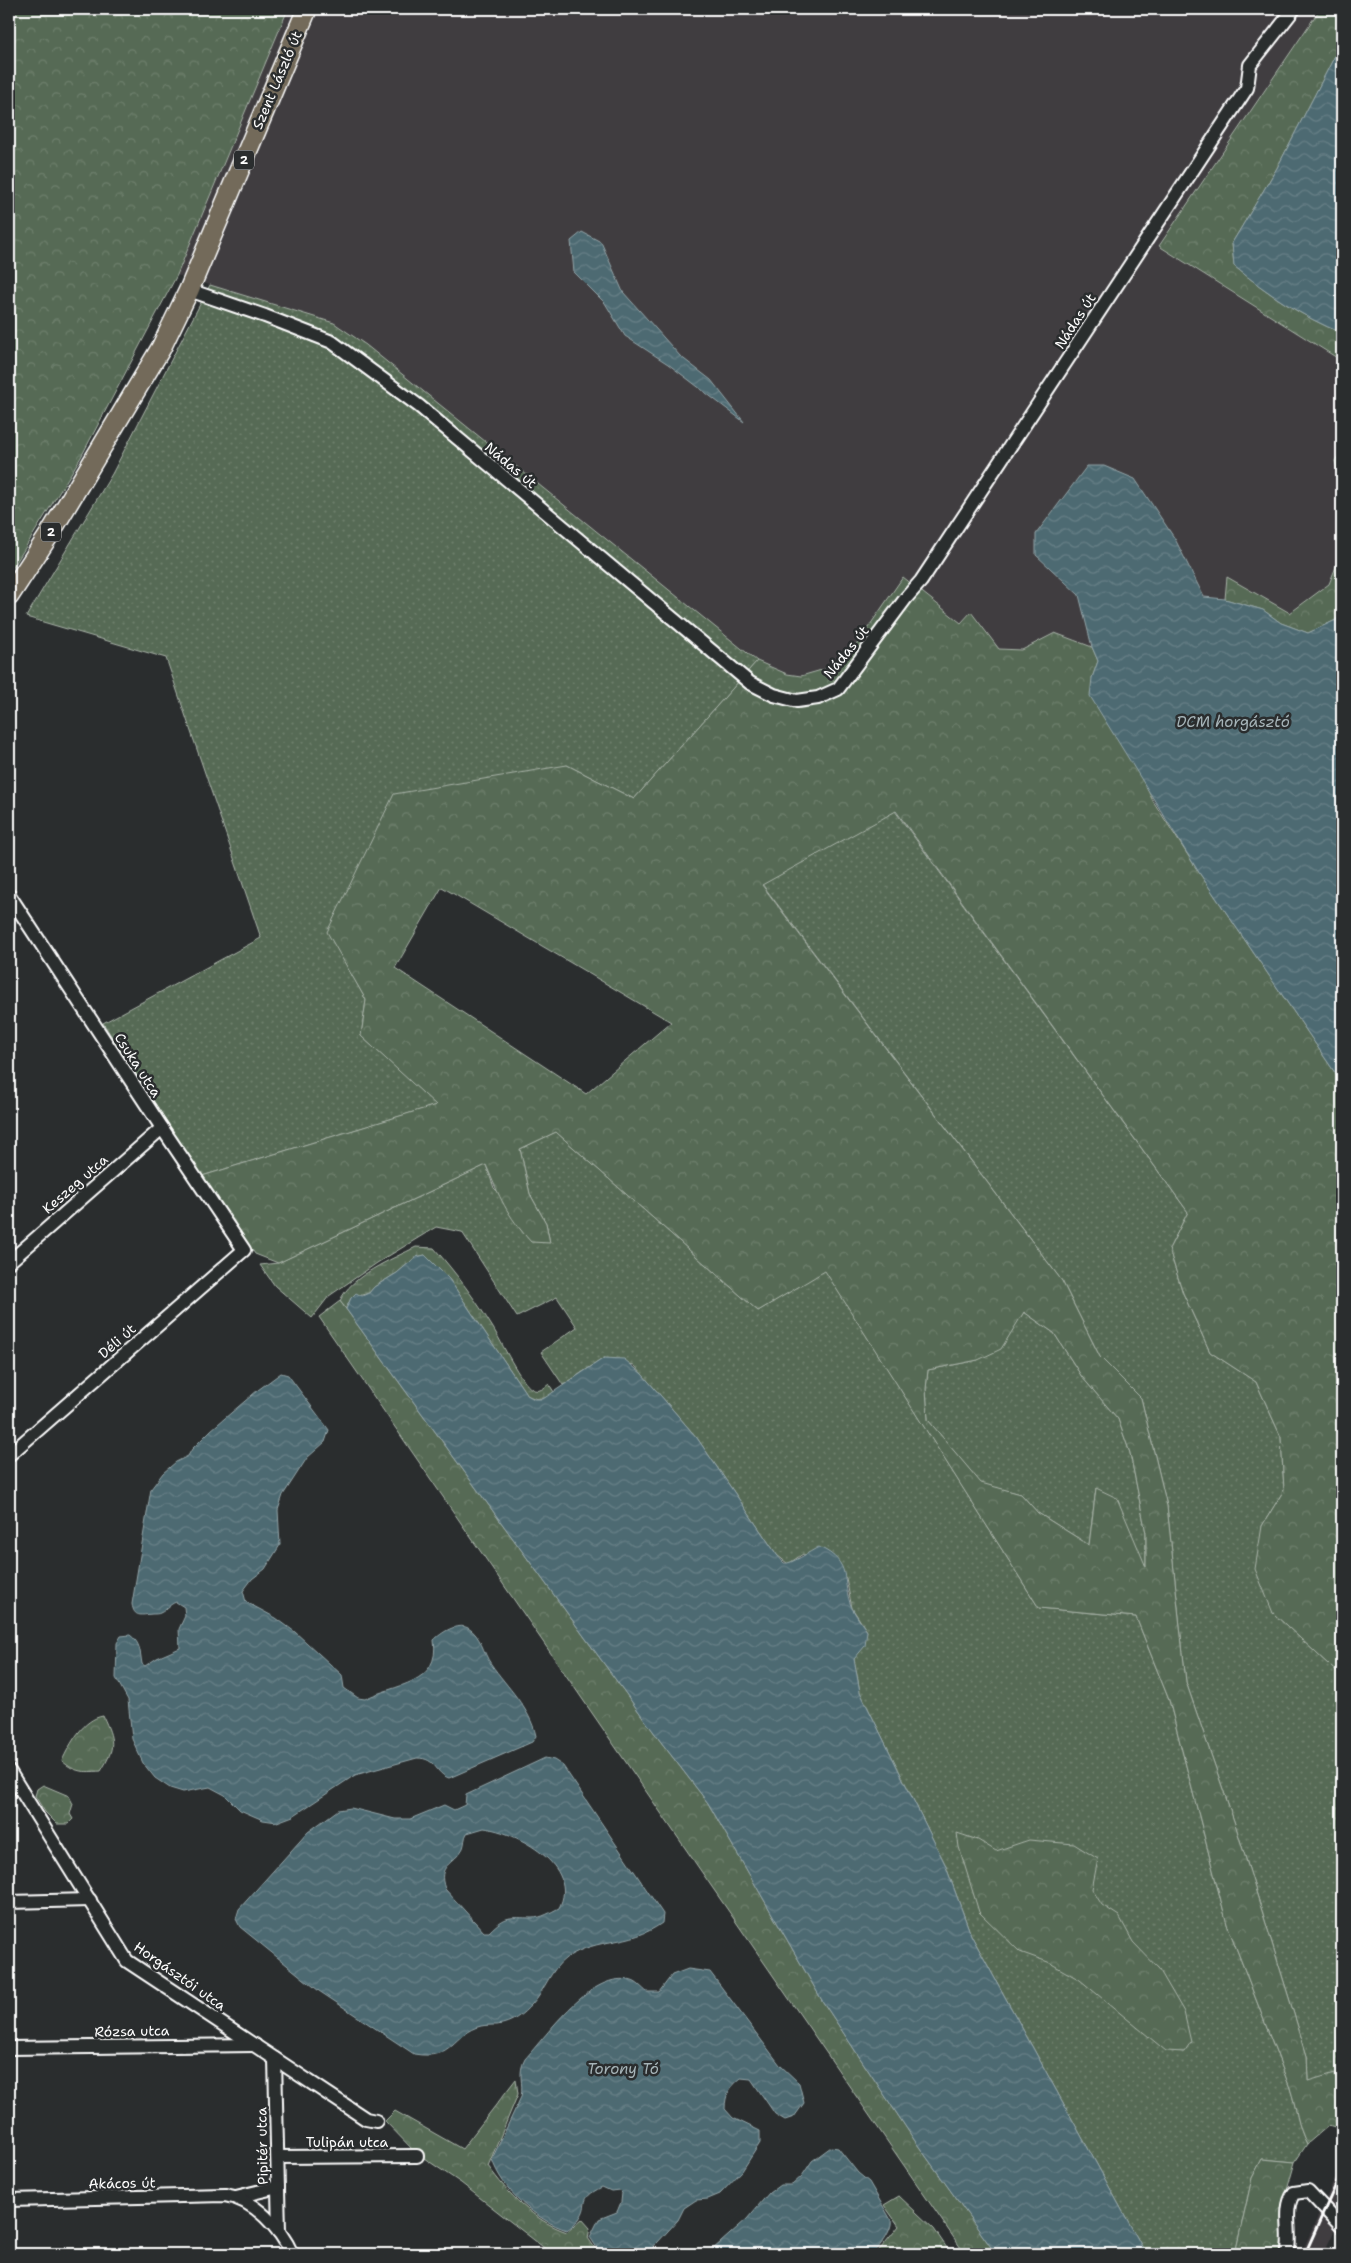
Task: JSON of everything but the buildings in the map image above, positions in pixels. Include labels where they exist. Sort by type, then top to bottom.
[{"type":"main road","name":"Szent László út","points":[[189,290],[307,9]]},
{"type":"main road","name":"2","points":[[9,596],[49,535],[138,388],[189,290]]},
{"type":"street","name":"Nádas út","points":[[189,290],[266,316],[332,342],[418,406],[750,683],[774,695],[797,701],[818,698],[838,689],[906,598],[921,581],[1247,88],[1250,65],[1294,9]]},
{"type":"street","name":"Csuka utca","points":[[9,895],[244,1250]]},
{"type":"street","points":[[9,917],[16,906]]},
{"type":"street","name":"Keszeg utca","points":[[9,1262],[162,1128]]},
{"type":"street","name":"Déli út","points":[[9,1455],[244,1250]]},
{"type":"street","name":"Horgásztói utca","points":[[9,1771],[127,1961],[366,2119],[376,2121]]},
{"type":"street","points":[[9,1902],[90,1900]]},
{"type":"street","name":"Rózsa utca","points":[[9,2048],[255,2045]]},
{"type":"street","name":"Pipitér utca","points":[[275,2058],[279,2232]]},
{"type":"street","name":"Tulipán utca","points":[[278,2157],[417,2156]]},
{"type":"street","name":"Akácos út","points":[[9,2200],[236,2197],[278,2187]]},
{"type":"street","points":[[1287,2254],[1290,2236],[1289,2203],[1294,2193],[1308,2191],[1342,2226]]},
{"type":"street","points":[[236,2197],[266,2218],[279,2232],[292,2254]]},
{"type":"shaded area","points":[[288,9],[1320,9],[1159,246],[1342,361],[1342,449],[1335,461],[1342,491],[1342,552],[1329,584],[1290,613],[1227,577],[1225,599],[1204,597],[1175,539],[1087,466],[1036,534],[1036,555],[1079,595],[1092,647],[1055,633],[1022,650],[999,649],[971,612],[961,623],[903,577],[850,654],[825,669],[801,676],[787,674],[757,661],[366,345],[334,323],[177,275]]},
{"type":"shaded area","points":[[1342,2163],[1342,2213],[1335,2230],[1323,2254],[1301,2254]]},
{"type":"green space","points":[[9,9],[288,9],[177,275],[81,457],[9,574]]},
{"type":"green space","points":[[1320,9],[1342,9],[1342,42],[1277,168],[1232,243],[1234,266],[1285,304],[1313,320],[1342,333],[1342,361],[1159,246]]},
{"type":"green space","points":[[210,285],[334,323],[366,345],[757,661],[634,799],[567,765],[328,932],[366,1000],[361,1036],[437,1105],[202,1176],[103,1023],[261,938],[166,658],[26,617],[112,474]]},
{"type":"green space","points":[[1342,449],[1342,491],[1335,461]]},
{"type":"green space","points":[[1342,552],[1342,612],[1336,620],[1308,633],[1281,623],[1263,610],[1225,599],[1227,577],[1290,613],[1329,584]]},
{"type":"green space","points":[[903,577],[961,623],[971,612],[999,649],[1022,650],[1055,633],[1092,647],[1098,661],[1092,678],[1153,801],[1198,871],[1342,1083],[1342,1677],[1273,1613],[1255,1569],[1262,1526],[1284,1490],[1281,1437],[1256,1382],[1210,1352],[1183,1293],[1169,1249],[1188,1212],[896,811],[762,885],[1062,1281],[1100,1357],[1141,1398],[1167,1506],[1186,1682],[1235,1824],[1307,2056],[1308,2081],[1335,2073],[1342,2093],[1342,2130],[1328,2126],[1307,2144],[1301,2130],[1290,2088],[1227,1924],[1169,1700],[1136,1617],[1039,1608],[825,1271],[758,1311],[556,1132],[520,1149],[530,1194],[546,1223],[550,1243],[531,1242],[522,1232],[504,1205],[486,1165],[278,1263],[255,1254],[202,1176],[436,1105],[361,1036],[366,1000],[327,932],[394,794],[567,765],[634,799],[757,661],[787,674],[801,676],[825,669],[850,654]],"holes":[[[442,887],[671,1022],[586,1094],[395,968]],[[1024,1312],[1054,1333],[1082,1377],[1118,1419],[1130,1453],[1146,1533],[1146,1567],[1117,1498],[1096,1488],[1089,1545],[1038,1513],[1021,1494],[981,1483],[928,1420],[926,1389],[928,1370],[978,1360],[1001,1349]]]},
{"type":"green space","points":[[895,811],[1188,1212],[1169,1249],[1183,1293],[1210,1352],[1256,1382],[1281,1437],[1284,1490],[1262,1526],[1273,1613],[1342,1677],[1342,2093],[1308,2081],[1307,2056],[1235,1824],[1186,1682],[1167,1506],[1141,1398],[1100,1357],[1062,1281],[762,884]]},
{"type":"green space","points":[[556,1132],[758,1311],[825,1270],[1039,1608],[1136,1617],[1169,1700],[1227,1924],[1290,2088],[1301,2130],[1307,2144],[1295,2162],[1262,2159],[1252,2178],[1235,2254],[1146,2254],[971,1935],[945,1864],[860,1692],[854,1659],[867,1631],[852,1608],[846,1578],[803,1554],[788,1564],[777,1555],[697,1438],[634,1365],[604,1358],[563,1385],[541,1352],[577,1327],[557,1297],[517,1317],[462,1232],[436,1227],[377,1263],[329,1296],[312,1318],[275,1286],[260,1265],[278,1263],[486,1165],[494,1188],[550,1243],[546,1223],[530,1194],[520,1149]]},
{"type":"green space","points":[[416,1247],[434,1248],[450,1267],[473,1297],[527,1385],[532,1389],[541,1390],[549,1384],[554,1392],[548,1397],[541,1399],[527,1395],[449,1279],[425,1255],[416,1257],[397,1273],[374,1287],[369,1293],[351,1298],[346,1309],[340,1301],[345,1292],[362,1276]]},
{"type":"green space","points":[[340,1301],[661,1742],[708,1803],[823,2002],[915,2141],[996,2254],[965,2254],[319,1317]]},
{"type":"green space","points":[[1024,1312],[1054,1333],[1082,1377],[1118,1419],[1130,1453],[1146,1533],[1146,1569],[1096,1488],[1089,1545],[1038,1513],[1021,1494],[981,1484],[928,1420],[926,1389],[928,1370],[978,1360],[1018,1321]]},
{"type":"green space","points":[[103,1716],[112,1743],[106,1763],[101,1771],[89,1772],[71,1768],[62,1761],[73,1740],[89,1722]]},
{"type":"green space","points":[[43,1785],[69,1796],[73,1804],[70,1814],[73,1819],[68,1824],[57,1824],[45,1812],[35,1796],[37,1789]]},
{"type":"green space","points":[[957,1833],[978,1840],[996,1851],[1029,1840],[1074,1844],[1098,1859],[1092,1889],[1102,1905],[1119,1916],[1133,1942],[1159,1969],[1184,2012],[1191,2042],[1184,2052],[1166,2051],[1080,1980],[1048,1962],[1020,1952],[979,1912],[959,1847]]},
{"type":"green space","points":[[516,2079],[518,2094],[488,2166],[513,2196],[544,2221],[567,2232],[582,2219],[590,2228],[588,2238],[599,2254],[552,2254],[461,2183],[415,2152],[385,2121],[395,2111],[462,2149]]},
{"type":"green space","points":[[1262,2159],[1295,2162],[1285,2197],[1282,2254],[1235,2254],[1252,2178]]},
{"type":"green space","points":[[899,2196],[934,2229],[951,2254],[876,2254],[899,2226],[884,2205]]},
{"type":"water","points":[[1342,42],[1342,333],[1313,320],[1285,304],[1234,266],[1232,243],[1277,168]]},
{"type":"water","points":[[582,232],[601,242],[623,292],[680,356],[711,380],[744,422],[668,364],[625,336],[605,303],[574,272],[571,241]]},
{"type":"water","name":"DCM horgásztó","points":[[1087,466],[1104,466],[1135,479],[1175,539],[1204,597],[1225,599],[1263,610],[1281,623],[1308,633],[1336,620],[1342,612],[1342,1083],[1198,871],[1090,696],[1092,678],[1098,661],[1092,647],[1079,595],[1036,555],[1036,534]]},
{"type":"water","points":[[425,1255],[449,1279],[527,1395],[534,1399],[543,1399],[604,1358],[624,1359],[642,1374],[697,1438],[784,1563],[796,1560],[819,1547],[837,1559],[842,1566],[852,1608],[867,1631],[865,1646],[854,1659],[860,1692],[945,1864],[971,1935],[1146,2254],[996,2254],[915,2141],[823,2002],[708,1803],[661,1742],[346,1309],[351,1298],[356,1293],[362,1296],[369,1293],[374,1287],[397,1273],[416,1257]]},
{"type":"water","points":[[281,1373],[288,1375],[329,1430],[325,1442],[307,1458],[283,1495],[278,1510],[280,1545],[265,1569],[252,1579],[243,1591],[246,1602],[276,1618],[295,1632],[342,1675],[344,1688],[358,1698],[365,1699],[413,1681],[430,1666],[434,1655],[434,1640],[454,1627],[468,1628],[476,1635],[488,1660],[529,1716],[536,1736],[532,1742],[449,1778],[440,1773],[428,1760],[417,1758],[355,1775],[293,1816],[277,1822],[263,1820],[240,1810],[225,1795],[210,1787],[183,1792],[170,1788],[155,1778],[143,1763],[132,1739],[128,1700],[116,1678],[117,1643],[121,1636],[130,1635],[134,1638],[139,1648],[142,1664],[145,1666],[157,1658],[180,1648],[179,1629],[185,1616],[184,1607],[176,1602],[159,1613],[139,1615],[134,1612],[132,1604],[151,1489],[163,1473],[176,1462],[188,1456],[192,1449],[211,1430]]},
{"type":"water","points":[[545,1758],[554,1760],[563,1766],[663,1914],[662,1923],[638,1935],[590,1947],[566,1958],[556,1968],[532,2004],[512,2020],[497,2025],[481,2026],[471,2030],[437,2054],[414,2054],[319,1991],[240,1927],[236,1919],[239,1909],[308,1832],[338,1810],[351,1808],[395,1819],[410,1819],[444,1805],[454,1810],[465,1805],[466,1795]],"holes":[[[484,1828],[498,1831],[528,1844],[554,1865],[561,1878],[563,1893],[559,1908],[550,1913],[536,1918],[509,1918],[500,1922],[489,1932],[484,1932],[445,1889],[443,1874],[447,1865],[463,1848],[467,1833]]]},
{"type":"water","name":"Torony Tó","points":[[688,1969],[710,1972],[780,2065],[799,2083],[804,2103],[794,2117],[785,2120],[775,2114],[751,2079],[741,2078],[729,2091],[725,2109],[733,2118],[760,2131],[760,2143],[742,2171],[720,2194],[708,2199],[696,2200],[684,2208],[678,2220],[647,2254],[601,2254],[590,2237],[599,2219],[617,2212],[622,2193],[619,2190],[611,2191],[602,2187],[594,2191],[586,2198],[579,2219],[567,2230],[544,2219],[522,2202],[503,2181],[492,2159],[521,2097],[521,2069],[525,2059],[572,2006],[602,1984],[617,1980],[632,1981],[647,1992],[659,1992],[672,1975]]},
{"type":"water","points":[[831,2147],[838,2148],[858,2173],[869,2182],[891,2220],[888,2233],[873,2254],[694,2254],[712,2250],[747,2219],[769,2193],[780,2185],[792,2185],[802,2176],[812,2161]]},
{"type":"railway","points":[[1305,2254],[1342,2171]]}]
